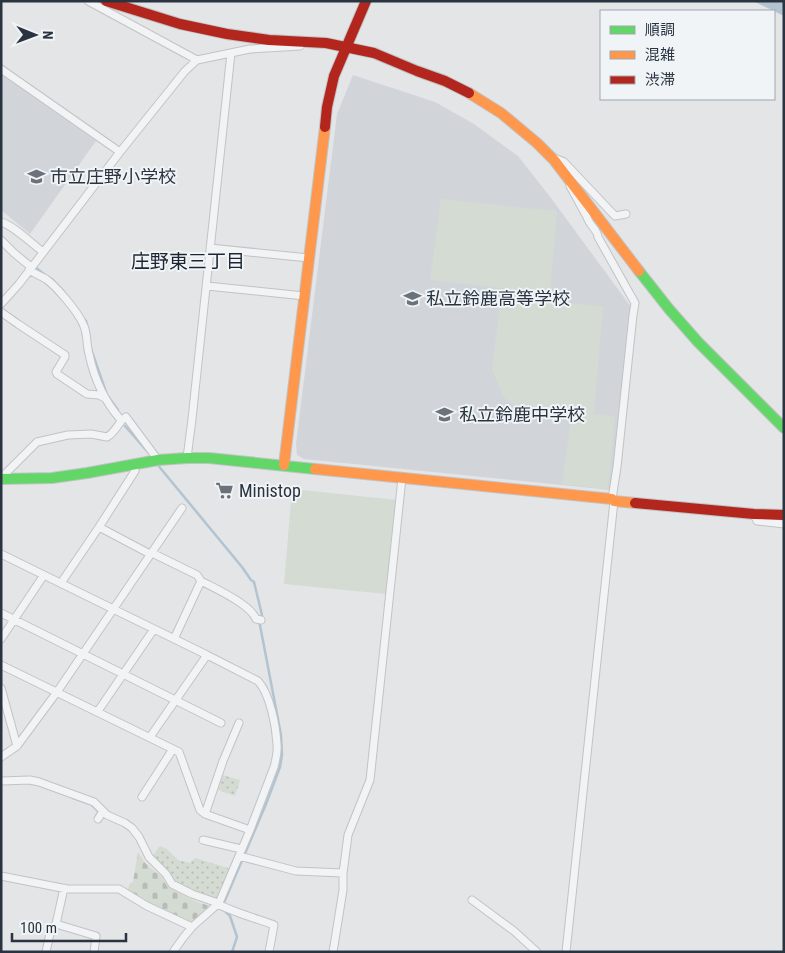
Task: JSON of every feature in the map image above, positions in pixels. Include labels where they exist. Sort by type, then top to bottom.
[{"type":"street","points":[[88,1],[197,60]]},
{"type":"street","points":[[106,1],[180,24],[227,34],[269,40],[347,46],[382,56],[474,95],[501,113],[550,156],[669,309],[698,342],[784,428]]},
{"type":"street","points":[[284,465],[326,107],[334,76],[366,1]]},
{"type":"street","points":[[1,304],[19,284],[185,71],[197,60],[250,49],[326,43]]},
{"type":"street","points":[[187,458],[231,53]]},
{"type":"street","points":[[1,69],[120,152]]},
{"type":"street","points":[[550,156],[564,162],[615,216],[626,214]]},
{"type":"street","points":[[566,952],[635,303],[566,180],[568,177]]},
{"type":"street","points":[[1,222],[12,227],[43,252]]},
{"type":"street","points":[[1,240],[62,294],[83,323],[90,360],[105,398],[112,409],[123,418],[158,460]]},
{"type":"street","points":[[210,248],[308,258]]},
{"type":"street","points":[[207,286],[304,296]]},
{"type":"street","points":[[1,312],[65,355],[56,374],[87,394],[99,395],[105,398]]},
{"type":"street","points":[[3,475],[36,442],[68,435],[91,434],[107,437],[113,433],[123,418]]},
{"type":"street","points":[[3,475],[44,478],[69,476],[158,460],[209,458],[754,514],[784,515]]},
{"type":"street","points":[[61,583],[135,471],[135,464]]},
{"type":"street","points":[[333,952],[348,835],[370,780],[402,478]]},
{"type":"street","points":[[1,757],[17,746],[57,692],[182,508]]},
{"type":"street","points":[[754,514],[757,520],[784,524]]},
{"type":"street","points":[[99,527],[151,554],[198,575],[201,581],[243,604],[258,619]]},
{"type":"street","points":[[1,554],[260,683],[272,712],[278,744],[277,756],[242,855],[220,903],[221,906]]},
{"type":"street","points":[[1,639],[44,575]]},
{"type":"street","points":[[174,639],[201,581]]},
{"type":"street","points":[[1,613],[221,723]]},
{"type":"street","points":[[98,712],[154,629]]},
{"type":"street","points":[[150,738],[207,656]]},
{"type":"street","points":[[1,665],[179,752],[200,810],[205,814],[250,830]]},
{"type":"street","points":[[1,688],[17,746]]},
{"type":"street","points":[[205,814],[223,761],[239,723]]},
{"type":"street","points":[[142,797],[173,749]]},
{"type":"street","points":[[1,781],[30,780],[39,782],[94,802],[107,815],[135,830],[149,857],[166,874],[172,884],[221,906],[274,925],[269,952]]},
{"type":"street","points":[[98,819],[103,811]]},
{"type":"street","points":[[203,840],[242,855],[296,871],[343,873]]},
{"type":"street","points":[[1,876],[64,888],[88,890],[119,889],[148,906],[192,927]]},
{"type":"street","points":[[46,952],[51,930],[56,924],[64,888]]},
{"type":"street","points":[[472,900],[514,931],[537,952]]},
{"type":"street","points":[[173,952],[192,927],[221,906]]},
{"type":"street","points":[[56,924],[96,936],[94,952]]},
{"type":"shaded area","name":"市立庄野小学校","points":[[1,74],[96,141],[30,234],[1,210]]},
{"type":"shaded area","points":[[353,75],[435,102],[474,124],[518,156],[631,307],[611,490],[304,459],[297,455],[296,444],[337,114]]},
{"type":"green space","points":[[441,199],[557,211],[550,293],[430,280]]},
{"type":"green space","points":[[501,298],[603,306],[594,414],[615,416],[608,489],[562,484],[571,418],[555,421],[526,412],[504,398],[492,369]]},
{"type":"green space","points":[[292,489],[397,500],[386,594],[284,584]]},
{"type":"green space","points":[[223,775],[240,780],[235,796],[218,790]]},
{"type":"green space","points":[[160,846],[167,849],[178,860],[190,863],[195,858],[231,869],[219,898],[209,898],[196,894],[168,878],[151,858]]},
{"type":"green space","points":[[138,852],[146,864],[162,877],[167,886],[197,902],[210,906],[192,923],[149,904],[127,891],[130,883],[133,882]]},
{"type":"water","points":[[753,1],[784,1],[784,16]]},
{"type":"waterway","points":[[34,266],[45,275]]},
{"type":"waterway","points":[[52,279],[64,292]]},
{"type":"waterway","points":[[83,318],[86,321],[89,334]]},
{"type":"waterway","points":[[91,349],[107,395],[118,410]]},
{"type":"waterway","points":[[125,426],[147,451]]},
{"type":"waterway","points":[[157,464],[254,582],[262,615],[259,620],[281,735],[282,755],[280,767],[223,905]]},
{"type":"waterway","points":[[73,798],[91,804],[100,813]]},
{"type":"waterway","points":[[224,910],[230,916],[237,937],[232,952]]},
{"type":"traffic: fast","points":[[639,271],[698,342],[784,428]]},
{"type":"traffic: fast","points":[[1,479],[52,478],[158,460],[187,458],[209,458],[315,469]]},
{"type":"traffic: slow","points":[[469,93],[501,113],[554,160],[639,271]]},
{"type":"traffic: slow","points":[[284,465],[325,127]]},
{"type":"traffic: slow","points":[[315,469],[612,499],[614,501],[635,503]]},
{"type":"traffic: jam","points":[[106,1],[180,24],[227,34],[269,40],[326,43],[374,53],[445,81],[469,93]]},
{"type":"traffic: jam","points":[[325,127],[327,107],[334,76],[366,1]]},
{"type":"traffic: jam","points":[[635,503],[784,515]]},
{"type":"place","name":"市立庄野小学校","points":[[36,176]]},
{"type":"place","name":"私立鈴鹿高等学校","points":[[412,298]]},
{"type":"place","name":"私立鈴鹿中学校","points":[[445,414]]},
{"type":"place","name":"Ministop","points":[[225,490]]},
{"type":"district","name":"庄野東三丁目","points":[[188,261]]}]
